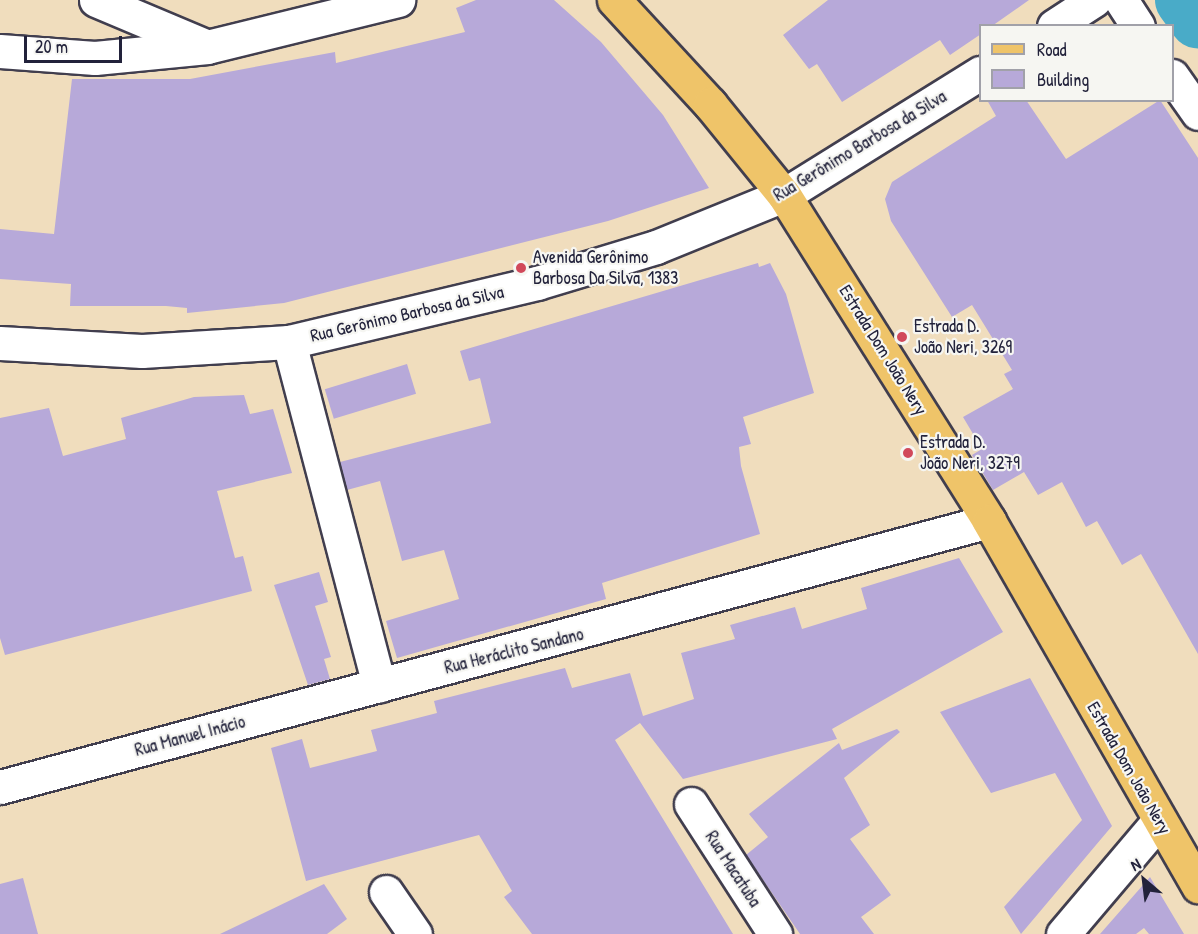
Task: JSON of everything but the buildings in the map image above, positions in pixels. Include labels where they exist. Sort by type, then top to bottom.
[{"type":"main road","name":"Estrada Dom João Nery","points":[[614,0],[710,104],[784,195],[989,521],[1198,886]]},
{"type":"street","points":[[96,0],[207,47]]},
{"type":"street","points":[[0,51],[94,58],[207,47],[398,0]]},
{"type":"street","points":[[1057,24],[1094,0]]},
{"type":"street","points":[[1121,0],[1137,24]]},
{"type":"street","name":"Rua Gerônimo Barbosa da Silva","points":[[0,343],[142,351],[289,342],[558,277],[656,247],[784,195],[979,74]]},
{"type":"street","points":[[1174,77],[1198,113]]},
{"type":"street","points":[[289,342],[379,685]]},
{"type":"street","name":"Rua Heráclito Sandano","points":[[379,685],[989,521]]},
{"type":"street","name":"Rua Manuel Inácio","points":[[0,787],[379,685]]},
{"type":"street","name":"Rua Macatuba","points":[[691,804],[775,934]]},
{"type":"street","points":[[1064,934],[1159,821]]},
{"type":"street","points":[[386,892],[415,934]]},
{"type":"waterway","points":[[1184,0],[1198,19]]},
{"type":"place","name":"Avenida Gerônimo Barbosa Da Silva, 1383","points":[[521,268]]},
{"type":"place","name":"Estrada D. João Neri, 3269","points":[[902,337]]},
{"type":"place","name":"Estrada D. João Neri, 3279","points":[[908,453]]}]
